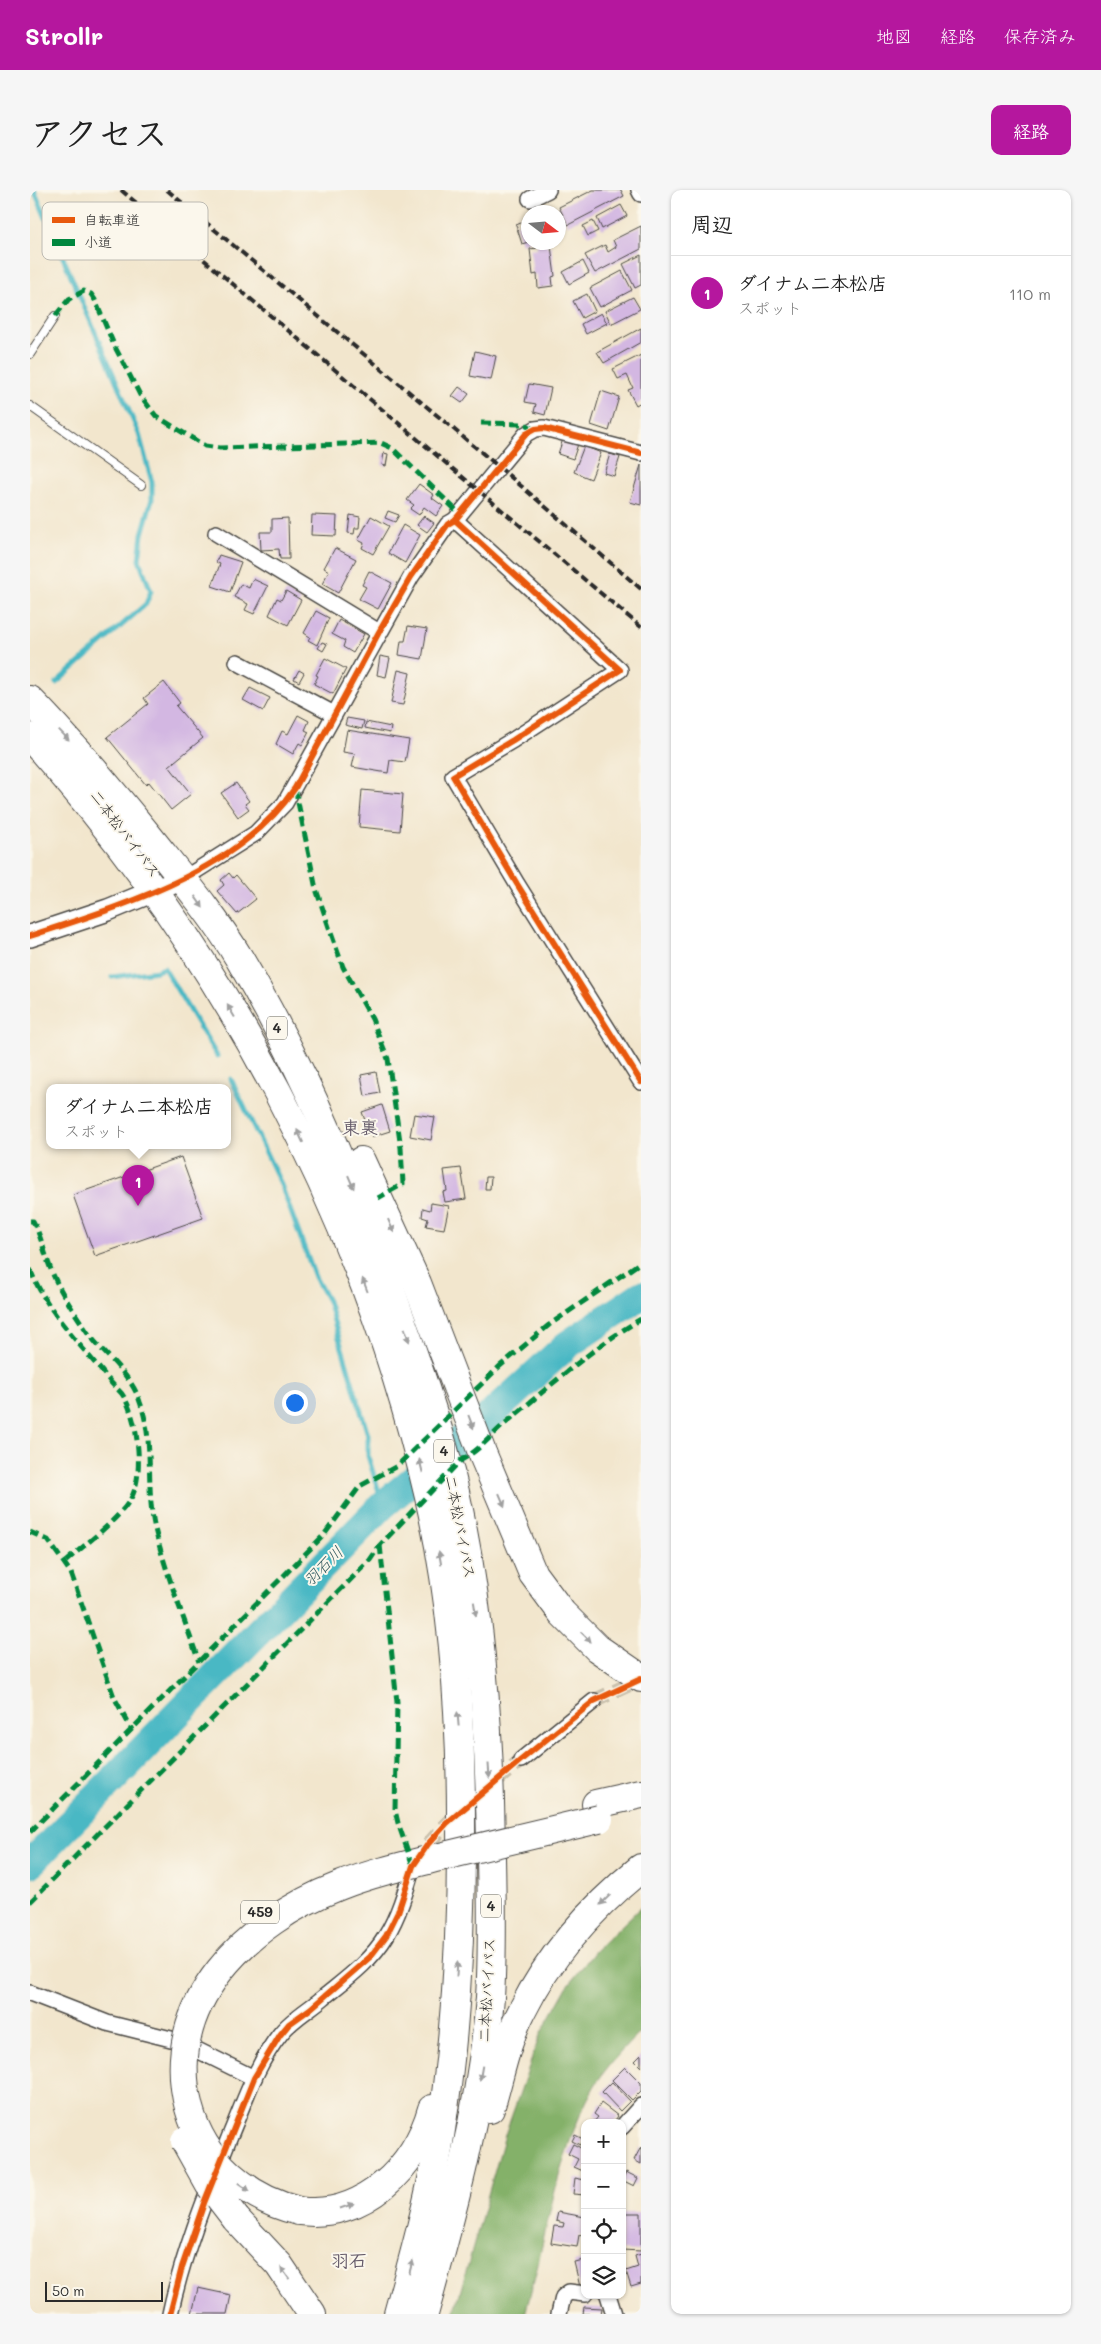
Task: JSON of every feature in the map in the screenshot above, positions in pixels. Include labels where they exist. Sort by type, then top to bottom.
[{"type":"highway","name":"二本松バイパス","points":[[30,700],[73,744],[183,879],[238,956],[283,1040],[351,1181],[433,1409],[442,1496],[443,1574],[459,1731],[462,1906],[447,2087],[437,2153],[421,2229],[398,2314]]},
{"type":"highway","name":"二本松バイパス","points":[[30,737],[61,771],[183,933],[232,1012],[298,1130],[343,1231],[375,1312],[412,1431],[442,1496],[476,1616],[484,1683],[490,1789],[490,1996],[482,2066],[462,2172],[424,2314]]},
{"type":"highway","points":[[238,956],[270,1002],[361,1160],[416,1283],[483,1455],[533,1574],[562,1613],[597,1648],[641,1678]]},
{"type":"highway","name":"459","points":[[312,2314],[279,2265],[236,2219],[209,2184],[182,2136],[175,2115],[170,2087],[173,2038],[178,2021],[197,1981],[224,1943],[266,1908],[330,1874],[350,1866],[420,1846],[597,1812],[641,1794]]},
{"type":"highway","points":[[455,2006],[427,2129],[404,2166],[372,2194],[354,2204],[328,2212],[299,2211],[261,2198],[230,2176],[201,2136],[191,2115],[183,2062],[185,2043],[197,2007],[210,1981],[223,1964],[262,1929],[292,1909],[339,1886],[597,1812],[641,1807]]},
{"type":"highway","points":[[435,2314],[509,2041],[522,2010],[560,1949],[580,1924],[641,1868]]},
{"type":"street","points":[[530,199],[548,190]]},
{"type":"street","points":[[639,190],[641,194]]},
{"type":"street","points":[[30,936],[154,893],[183,879],[251,837],[276,815],[295,788],[379,632],[411,578],[448,524],[455,520],[526,434],[535,429],[544,428],[641,453]]},
{"type":"street","points":[[455,520],[620,670],[513,740],[453,776],[517,884],[641,1082]]},
{"type":"street","points":[[216,533],[379,632]]},
{"type":"street","points":[[237,662],[334,714]]},
{"type":"street","points":[[521,1760],[594,1701]]},
{"type":"street","points":[[170,2314],[182,2267],[204,2203],[254,2078],[280,2035],[289,2024],[323,1998],[370,1957],[386,1936],[401,1903],[413,1866]]},
{"type":"street","points":[[30,1993],[107,2022],[179,2041],[254,2078]]},
{"type":"street","points":[[626,2123],[641,2106]]},
{"type":"street","points":[[560,2314],[563,2297],[570,2292],[581,2293]]},
{"type":"street","points":[[606,2299],[614,2314]]},
{"type":"lane","points":[[30,354],[54,316]]},
{"type":"lane","points":[[30,406],[141,484]]},
{"type":"green space","points":[[641,1907],[641,2031],[604,2072],[594,2087],[581,2114],[570,2141],[553,2198],[525,2314],[454,2314],[505,2135],[540,2035],[567,1987],[595,1951]]},
{"type":"building","points":[[593,190],[621,190],[624,196],[568,225],[566,221],[566,205],[563,205]]},
{"type":"building","points":[[621,205],[627,216],[602,229],[597,218]]},
{"type":"building","points":[[593,221],[598,231],[588,236],[583,226]]},
{"type":"building","points":[[521,223],[521,241],[516,225]]},
{"type":"building","points":[[641,226],[641,249],[595,273],[585,255],[605,245],[608,252],[616,247],[613,240]]},
{"type":"building","points":[[530,250],[552,250],[555,276],[552,277],[553,286],[538,288],[537,274],[533,275]]},
{"type":"building","points":[[641,255],[641,285],[635,288],[623,264]]},
{"type":"building","points":[[583,261],[589,273],[569,284],[563,272]]},
{"type":"building","points":[[622,271],[632,290],[600,307],[590,288]]},
{"type":"building","points":[[587,294],[595,311],[582,318],[573,301]]},
{"type":"building","points":[[633,297],[640,309],[611,324],[605,311]]},
{"type":"building","points":[[601,313],[607,323],[586,334],[581,324]]},
{"type":"building","points":[[641,328],[641,342],[604,363],[597,352]]},
{"type":"building","points":[[475,351],[496,356],[491,380],[470,376]]},
{"type":"building","points":[[641,355],[641,402],[636,405],[628,390],[633,388],[627,375],[618,379],[613,369]]},
{"type":"building","points":[[529,384],[551,388],[545,415],[534,412],[536,404],[525,402]]},
{"type":"building","points":[[459,387],[469,394],[462,403],[452,396]]},
{"type":"building","points":[[601,391],[619,397],[609,431],[591,425]]},
{"type":"building","points":[[563,439],[578,444],[573,459],[558,454]]},
{"type":"building","points":[[584,446],[601,453],[591,479],[574,472]]},
{"type":"building","points":[[384,453],[388,454],[386,466],[382,465]]},
{"type":"building","points":[[610,454],[620,457],[614,476],[604,473]]},
{"type":"building","points":[[641,465],[641,505],[630,502]]},
{"type":"building","points":[[419,484],[434,495],[432,498],[443,506],[436,516],[424,507],[419,515],[410,509],[414,505],[407,500]]},
{"type":"building","points":[[388,511],[399,515],[395,522],[385,518]]},
{"type":"building","points":[[312,515],[337,516],[336,536],[311,535]]},
{"type":"building","points":[[350,515],[360,517],[359,528],[355,528],[354,534],[348,533]]},
{"type":"building","points":[[371,516],[389,526],[373,554],[362,548],[364,543],[358,540]]},
{"type":"building","points":[[424,516],[434,523],[427,532],[417,525]]},
{"type":"building","points":[[288,518],[289,559],[280,559],[279,549],[261,550],[260,532],[272,532],[272,519]]},
{"type":"building","points":[[403,525],[420,535],[405,563],[388,553]]},
{"type":"building","points":[[335,548],[356,559],[338,593],[322,584],[329,571],[324,568]]},
{"type":"building","points":[[219,555],[241,562],[230,592],[212,586],[220,564],[216,562]]},
{"type":"building","points":[[369,571],[392,583],[378,609],[359,599],[366,587],[362,585]]},
{"type":"building","points":[[253,579],[268,586],[254,614],[245,610],[248,604],[234,597],[241,584],[249,588]]},
{"type":"building","points":[[286,591],[301,600],[288,625],[269,615],[277,598],[281,600]]},
{"type":"building","points":[[316,611],[329,618],[317,645],[308,640],[310,637],[304,633]]},
{"type":"building","points":[[339,620],[364,634],[353,653],[343,647],[345,641],[332,634]]},
{"type":"building","points":[[408,626],[427,629],[422,659],[399,655],[401,641],[405,641]]},
{"type":"building","points":[[322,642],[327,644],[323,651],[318,648]]},
{"type":"building","points":[[380,656],[390,658],[386,677],[377,675]]},
{"type":"building","points":[[325,658],[346,669],[333,694],[314,684],[318,676],[316,675]]},
{"type":"building","points":[[299,670],[304,673],[299,682],[294,679]]},
{"type":"building","points":[[398,670],[410,673],[403,705],[391,703]]},
{"type":"building","points":[[164,682],[180,703],[176,706],[203,738],[169,766],[191,794],[171,810],[149,782],[146,785],[107,737],[148,704],[144,698]]},
{"type":"building","points":[[250,688],[270,698],[263,711],[243,700]]},
{"type":"building","points":[[298,715],[309,721],[305,730],[309,732],[302,745],[299,743],[293,754],[276,744],[282,731],[288,734]]},
{"type":"building","points":[[347,718],[364,721],[362,729],[345,725]]},
{"type":"building","points":[[366,722],[391,727],[390,733],[365,728]]},
{"type":"building","points":[[347,730],[409,740],[405,762],[390,760],[388,773],[352,767],[355,754],[343,752]]},
{"type":"building","points":[[236,783],[249,801],[245,804],[249,809],[238,817],[221,793]]},
{"type":"building","points":[[362,790],[403,794],[400,831],[359,827]]},
{"type":"building","points":[[229,873],[233,878],[236,875],[256,899],[237,914],[217,891],[224,885],[221,880]]},
{"type":"building","points":[[376,1072],[380,1093],[365,1096],[361,1075]]},
{"type":"building","points":[[382,1105],[390,1131],[371,1137],[362,1112]]},
{"type":"building","points":[[414,1114],[435,1117],[431,1140],[410,1136]]},
{"type":"building","points":[[181,1157],[203,1218],[95,1256],[73,1195]]},
{"type":"building","points":[[461,1168],[466,1199],[445,1202],[443,1192],[447,1191],[444,1170]]},
{"type":"building","points":[[486,1177],[491,1177],[490,1189],[485,1189]]},
{"type":"building","points":[[431,1203],[449,1206],[444,1229],[426,1226],[428,1219],[422,1217],[423,1208],[430,1210]]},
{"type":"building","points":[[641,2055],[641,2067],[635,2061]]},
{"type":"building","points":[[625,2067],[641,2083],[641,2091],[632,2100],[612,2080]]},
{"type":"building","points":[[612,2082],[630,2101],[620,2111],[602,2092]]},
{"type":"building","points":[[601,2103],[618,2116],[616,2119],[596,2119],[598,2117],[594,2114]]},
{"type":"building","points":[[575,2135],[581,2138],[580,2145],[572,2141]]},
{"type":"building","points":[[573,2144],[581,2148],[581,2170],[574,2167],[578,2159],[568,2154]]},
{"type":"building","points":[[641,2147],[641,2164],[634,2160]]},
{"type":"building","points":[[626,2172],[638,2178],[634,2186],[626,2182]]},
{"type":"building","points":[[575,2178],[581,2179],[581,2195],[573,2194]]},
{"type":"building","points":[[558,2212],[581,2216],[581,2236],[579,2235],[577,2247],[551,2243],[554,2226],[563,2227],[564,2223],[556,2221]]},
{"type":"building","points":[[626,2213],[641,2213],[641,2251],[626,2250]]},
{"type":"building","points":[[641,2254],[641,2284],[631,2287],[626,2271],[638,2267],[635,2256]]},
{"type":"building","points":[[581,2261],[580,2287],[574,2262]]},
{"type":"building","points":[[198,2288],[231,2295],[227,2314],[192,2314]]},
{"type":"building","points":[[584,2307],[602,2308],[601,2314],[583,2314]]},
{"type":"waterway","points":[[34,190],[42,209]]},
{"type":"waterway","points":[[56,683],[146,604],[151,591],[139,560],[142,534],[152,499],[152,482],[139,434],[64,260]]},
{"type":"waterway","points":[[112,977],[157,971],[164,968],[217,1056]]},
{"type":"waterway","points":[[231,1079],[280,1182],[315,1277],[328,1301],[368,1435],[368,1456],[383,1505]]},
{"type":"waterway","name":"羽石川","points":[[30,1864],[383,1505],[492,1414],[567,1345],[641,1295]]},
{"type":"tunnel","points":[[594,1701],[641,1679]]},
{"type":"tunnel","points":[[415,1863],[451,1820],[521,1760]]},
{"type":"railway","points":[[121,190],[135,202]]},
{"type":"railway","points":[[167,190],[181,202]]},
{"type":"railway","points":[[208,224],[499,467],[641,589]]},
{"type":"railway","points":[[204,260],[641,627]]},
{"type":"marked path","points":[[55,316],[69,299],[84,291],[91,294],[114,345],[140,395],[156,416],[205,446],[220,448],[381,443],[392,448],[460,514]]},
{"type":"marked path","points":[[481,423],[524,424],[535,429]]},
{"type":"marked path","points":[[295,788],[316,889],[331,933],[343,967],[372,1019],[388,1059],[401,1148],[403,1184],[378,1198]]},
{"type":"marked path","points":[[30,1221],[33,1221],[36,1227],[53,1275],[66,1299],[86,1330],[130,1382],[140,1402],[145,1418],[149,1449],[152,1513],[155,1529],[159,1546],[199,1662]]},
{"type":"marked path","points":[[30,1832],[324,1535],[360,1486],[397,1466],[500,1366],[549,1325],[641,1262]]},
{"type":"marked path","points":[[30,1269],[55,1314],[124,1397],[133,1420],[138,1448],[137,1477],[135,1490],[130,1500],[108,1525],[64,1563]]},
{"type":"marked path","points":[[30,1902],[370,1560],[380,1545],[461,1460],[480,1447],[572,1367],[641,1319]]},
{"type":"marked path","points":[[30,1532],[48,1540],[71,1573],[114,1697],[132,1730]]},
{"type":"marked path","points":[[380,1545],[397,1702],[395,1810],[413,1866]]},
{"type":"cycle path","points":[[30,936],[102,912],[176,882],[211,864],[243,842],[271,817],[295,788],[379,632],[411,577],[448,524],[455,520],[526,434],[535,429],[544,428],[641,453]]},
{"type":"cycle path","points":[[455,520],[620,670],[513,740],[453,776],[517,884],[641,1082]]},
{"type":"cycle path","points":[[170,2314],[182,2267],[204,2203],[254,2078],[280,2035],[289,2024],[310,2009],[370,1957],[386,1936],[398,1912],[413,1866],[428,1844],[447,1823],[594,1701],[641,1679]]},
{"type":"place","name":"ダイナム二本松店","points":[[138,1206]]},
{"type":"district","name":"東裏","points":[[360,1128]]},
{"type":"district","name":"羽石","points":[[349,2261]]}]
